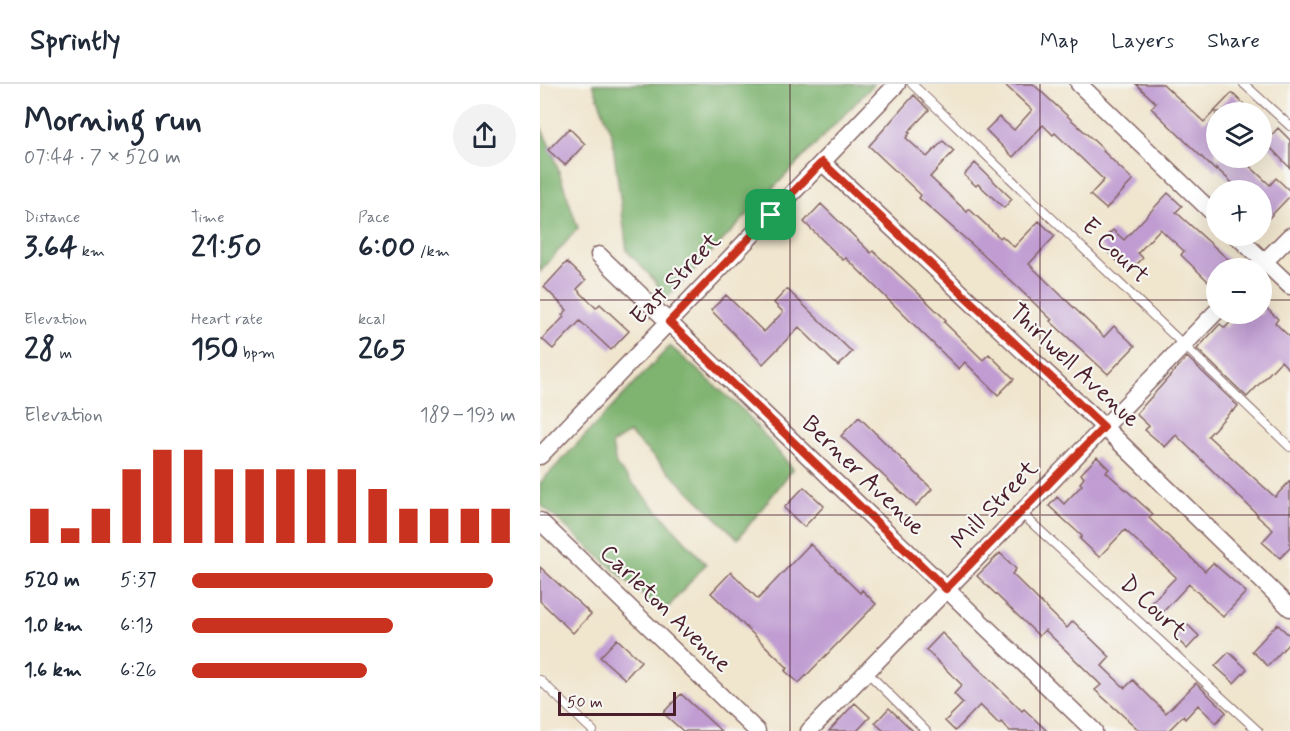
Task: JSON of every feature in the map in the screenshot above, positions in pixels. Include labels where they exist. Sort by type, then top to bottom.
[{"type":"street","name":"East Street","points":[[540,456],[897,84]]},
{"type":"street","points":[[1079,84],[1206,206]]},
{"type":"street","name":"Thirlwell Avenue","points":[[822,162],[1104,427],[1290,608]]},
{"type":"street","points":[[1269,258],[1290,236]]},
{"type":"street","points":[[1246,246],[1256,258]]},
{"type":"street","name":"Berner Avenue","points":[[599,255],[1094,731]]},
{"type":"street","points":[[1272,272],[1290,286]]},
{"type":"street","name":"Mill Street","points":[[808,731],[1206,322]]},
{"type":"street","name":"Carleton Avenue","points":[[540,521],[757,731]]},
{"type":"lane","name":"E Court","points":[[912,84],[1290,447]]},
{"type":"lane","points":[[1244,84],[1290,126]]},
{"type":"lane","name":"D Court","points":[[1021,513],[1258,731]]},
{"type":"lane","points":[[867,671],[926,731]]},
{"type":"lane","points":[[540,680],[593,731]]},
{"type":"green space","points":[[593,84],[874,84],[665,300],[656,282],[627,251],[612,136]]},
{"type":"green space","points":[[540,125],[552,151],[578,228],[540,272]]},
{"type":"green space","points":[[670,346],[744,411],[793,469],[738,539],[629,433],[612,444],[616,465],[706,564],[663,613],[540,504],[540,483]]},
{"type":"building","points":[[1004,84],[1033,84],[1133,180],[1106,209],[1090,195],[1104,180],[1055,133],[1053,135],[1043,125],[1013,157],[986,130],[999,117],[1014,130],[1032,110]]},
{"type":"building","points":[[1136,84],[1163,84],[1204,122],[1206,120],[1206,161],[1151,108],[1156,103]]},
{"type":"building","points":[[1232,93],[1241,102],[1223,102]]},
{"type":"building","points":[[914,95],[929,110],[908,132],[910,133],[906,138],[927,157],[943,141],[954,151],[930,177],[967,212],[969,209],[1000,238],[1002,236],[1014,247],[1039,221],[1055,236],[1029,264],[1104,337],[1114,326],[1135,346],[1108,374],[977,249],[919,198],[921,195],[869,146]]},
{"type":"building","points":[[569,128],[585,144],[565,165],[548,150]]},
{"type":"building","points":[[1278,128],[1290,140],[1290,168],[1272,149],[1272,134]]},
{"type":"building","points":[[975,163],[1012,199],[1004,208],[978,184],[976,186],[964,175]]},
{"type":"building","points":[[1216,168],[1252,168],[1265,180],[1229,180]]},
{"type":"building","points":[[1276,178],[1290,191],[1290,196],[1272,215],[1272,183]]},
{"type":"building","points":[[1168,193],[1182,206],[1176,212],[1206,239],[1206,246],[1213,246],[1227,258],[1206,258],[1206,279],[1181,255],[1184,251],[1160,229],[1138,253],[1143,258],[1129,272],[1099,244],[1113,230],[1124,240]]},
{"type":"building","points":[[821,204],[871,253],[873,251],[913,288],[983,360],[989,354],[1014,379],[998,395],[965,362],[959,369],[846,258],[843,260],[804,222]]},
{"type":"building","points":[[567,262],[586,280],[577,289],[596,308],[600,304],[629,331],[611,350],[580,321],[553,349],[542,339],[564,317],[562,315],[567,310],[544,287]]},
{"type":"building","points":[[787,289],[852,352],[838,366],[799,327],[763,364],[711,310],[726,295],[764,332],[783,312],[774,303]]},
{"type":"building","points":[[1272,313],[1278,319],[1275,323],[1290,337],[1290,370],[1281,361],[1247,397],[1197,349],[1220,324],[1225,328],[1229,324],[1272,324]]},
{"type":"building","points":[[1187,357],[1238,406],[1208,436],[1275,497],[1290,481],[1290,548],[1280,558],[1262,542],[1273,530],[1258,515],[1176,435],[1165,447],[1145,430],[1149,426],[1136,414]]},
{"type":"building","points":[[859,417],[932,489],[916,506],[841,436]]},
{"type":"building","points":[[1097,457],[1109,469],[1106,472],[1153,514],[1149,518],[1205,571],[1213,563],[1246,592],[1223,617],[1189,584],[1161,614],[1150,604],[1176,577],[1125,530],[1099,557],[1080,539],[1082,536],[1049,506],[1057,497],[1064,504],[1082,485],[1080,483],[1084,478],[1081,474]]},
{"type":"building","points":[[804,487],[824,506],[804,527],[784,508]]},
{"type":"building","points":[[810,544],[860,593],[862,590],[876,604],[799,683],[785,671],[788,668],[711,593],[731,572],[758,599]]},
{"type":"building","points":[[1000,553],[1016,569],[1012,574],[1067,628],[1073,621],[1110,657],[1102,666],[1125,688],[1133,680],[1166,713],[1196,683],[1226,712],[1216,723],[1198,705],[1185,719],[1183,716],[1168,731],[1140,731],[1095,690],[1101,685],[1045,630],[1039,636],[977,576]]},
{"type":"building","points":[[540,567],[591,614],[573,633],[540,601]]},
{"type":"building","points":[[1186,623],[1199,636],[1187,649],[1174,636]]},
{"type":"building","points":[[1277,624],[1290,636],[1290,642],[1268,666],[1252,651]]},
{"type":"building","points":[[942,633],[1022,711],[1024,709],[1047,731],[1010,731],[1001,722],[999,724],[980,705],[955,731],[945,721],[963,703],[954,694],[962,685],[926,650]]},
{"type":"building","points":[[617,639],[641,661],[625,679],[600,657]]},
{"type":"building","points":[[1229,652],[1247,669],[1234,683],[1215,666]]},
{"type":"building","points":[[681,694],[721,731],[683,731],[663,713]]},
{"type":"building","points":[[855,703],[870,717],[857,731],[829,731]]},
{"type":"building","points":[[889,708],[913,731],[884,731],[875,723]]},
{"type":"route","points":[[822,162],[1104,427],[946,589],[669,322],[771,215],[822,162]]}]
